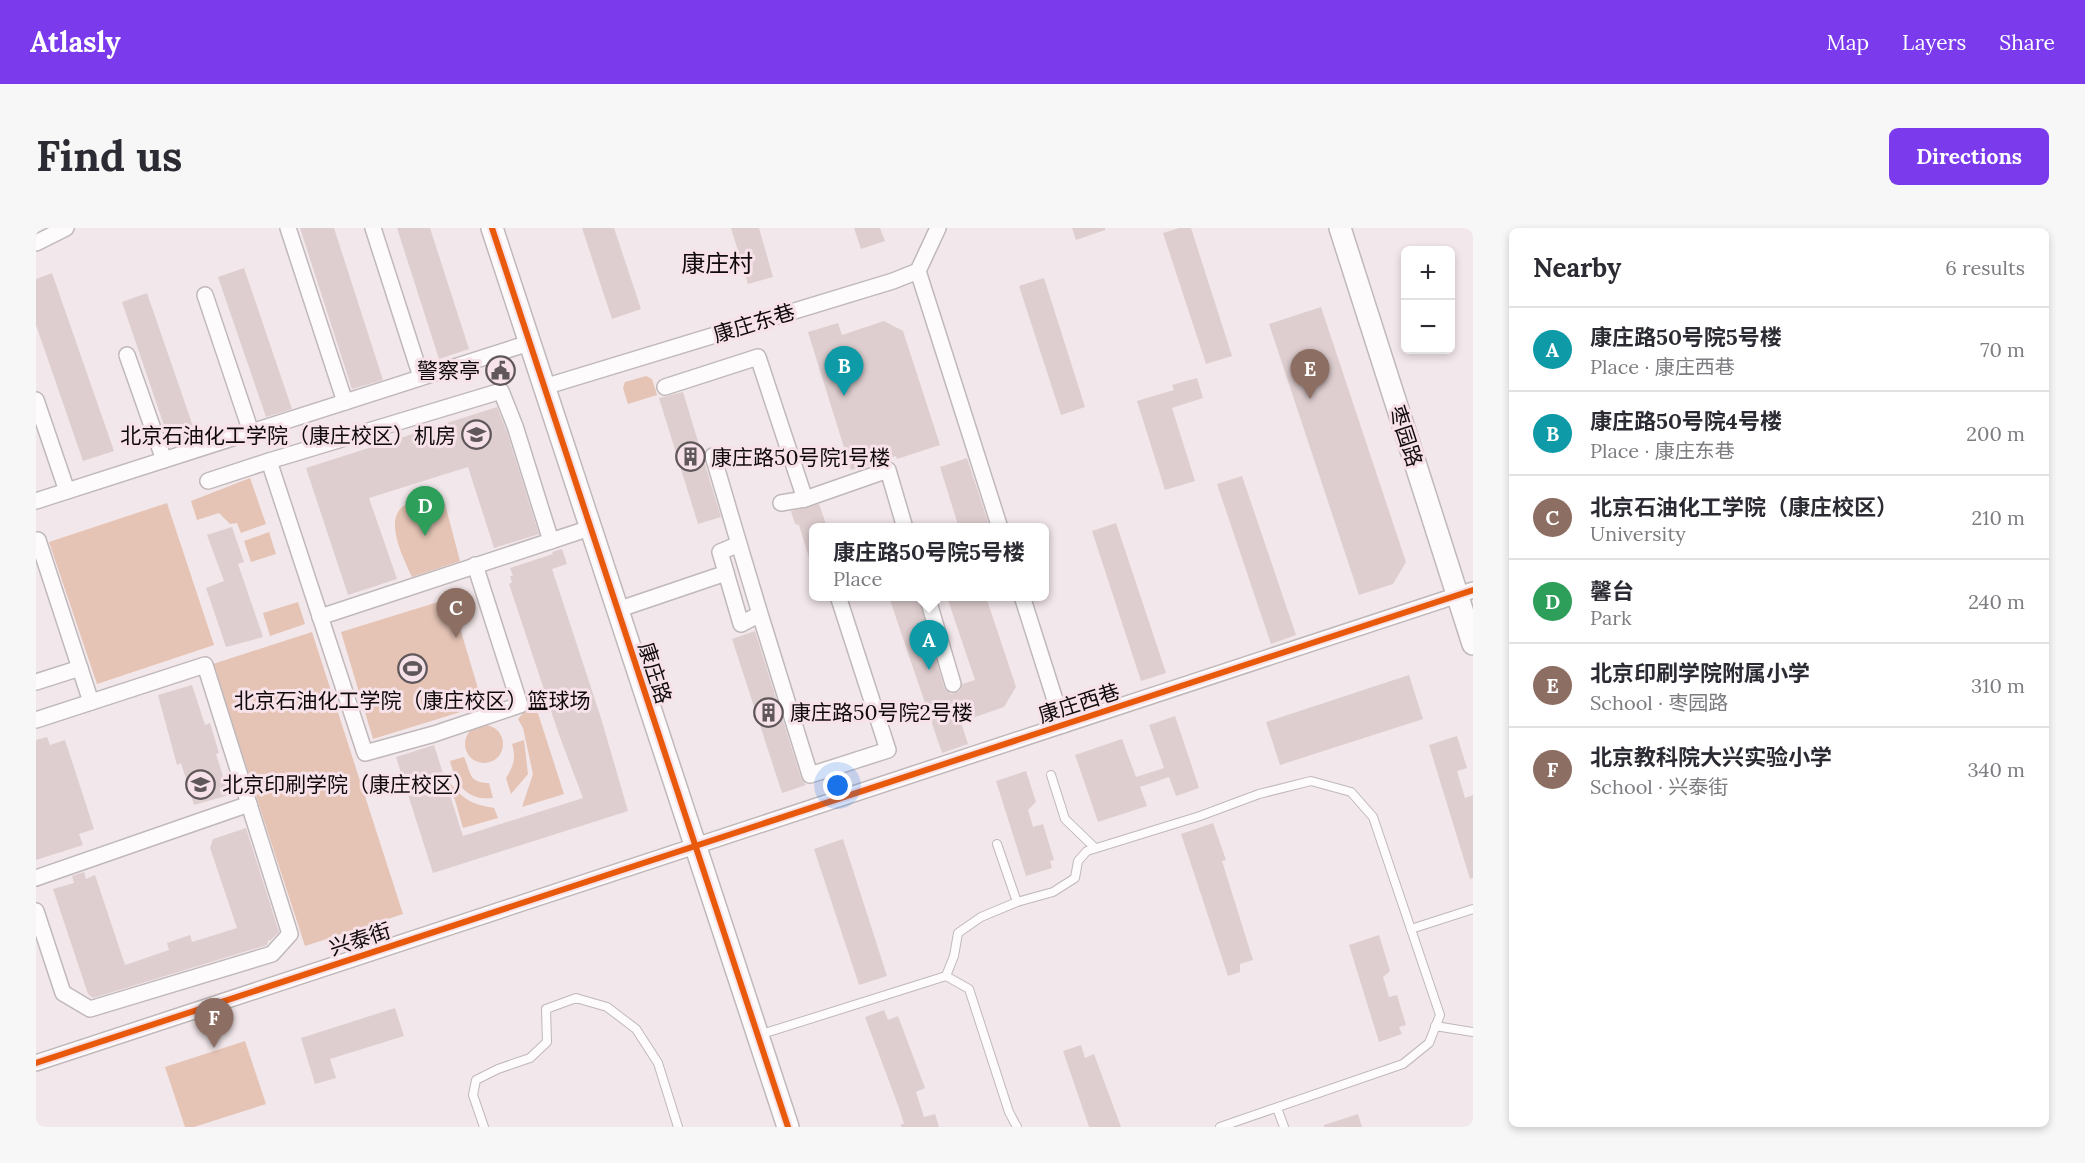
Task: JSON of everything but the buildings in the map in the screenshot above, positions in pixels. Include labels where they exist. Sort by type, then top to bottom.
[{"type":"street","points":[[36,243],[66,228]]},
{"type":"street","points":[[288,228],[345,402]]},
{"type":"street","points":[[373,228],[421,378]]},
{"type":"street","name":"康庄路","points":[[492,228],[788,1127]]},
{"type":"street","points":[[938,228],[918,271],[998,523]]},
{"type":"street","name":"枣园路","points":[[1340,228],[1465,593],[1473,644]]},
{"type":"street","name":"康庄东巷","points":[[544,387],[893,281],[918,271]]},
{"type":"street","points":[[205,295],[252,432]]},
{"type":"street","points":[[36,501],[530,343]]},
{"type":"street","points":[[127,355],[164,460]]},
{"type":"street","points":[[666,387],[758,357],[805,499]]},
{"type":"street","points":[[208,482],[269,461],[501,391],[515,426],[550,541]]},
{"type":"street","points":[[36,400],[67,491]]},
{"type":"street","points":[[713,456],[810,775],[888,750],[839,601]]},
{"type":"street","points":[[269,461],[365,753],[434,734],[520,705],[475,566]]},
{"type":"street","points":[[781,503],[805,499],[888,470],[904,523]]},
{"type":"street","points":[[320,617],[590,528]]},
{"type":"street","points":[[36,541],[38,540],[42,574],[80,668],[91,702]]},
{"type":"street","points":[[739,543],[720,552],[741,624],[760,614]]},
{"type":"street","points":[[617,610],[726,573]]},
{"type":"street","name":"康庄西巷","points":[[695,846],[1465,593]]},
{"type":"street","points":[[928,601],[953,684]]},
{"type":"street","points":[[1023,601],[1063,725]]},
{"type":"street","points":[[36,720],[205,665],[290,934],[272,954],[90,1009],[63,993],[36,911]]},
{"type":"street","points":[[36,682],[80,668]]},
{"type":"street","points":[[36,878],[249,804]]},
{"type":"street","name":"兴泰街","points":[[36,1064],[695,846]]},
{"type":"lane","points":[[1051,775],[1065,819],[1095,848]]},
{"type":"lane","points":[[946,976],[954,956],[958,933],[981,917],[1017,902],[1053,892],[1075,878],[1078,861],[1087,851],[1200,816],[1259,794],[1311,781],[1351,792],[1373,817],[1440,1016],[1429,1043],[1403,1064],[1220,1127]]},
{"type":"lane","points":[[997,844],[1017,902]]},
{"type":"lane","points":[[1411,929],[1473,909]]},
{"type":"lane","points":[[758,1036],[946,976],[969,989],[1009,1112],[1017,1127]]},
{"type":"lane","points":[[484,1127],[474,1095],[476,1080],[498,1069],[530,1058],[547,1042],[546,1009],[576,998],[607,1007],[636,1029],[658,1064],[678,1127]]},
{"type":"lane","points":[[1436,1026],[1473,1032]]},
{"type":"lane","points":[[1277,1108],[1284,1127]]},
{"type":"shaded area","points":[[646,376],[652,379],[657,395],[628,404],[623,388],[625,382]]},
{"type":"shaded area","points":[[250,478],[266,524],[241,533],[237,523],[230,524],[219,513],[197,520],[191,501]]},
{"type":"shaded area","points":[[430,499],[445,504],[460,561],[412,577],[397,538],[396,518],[399,510],[407,504]]},
{"type":"shaded area","points":[[167,503],[214,645],[97,684],[49,542]]},
{"type":"shaded area","points":[[269,532],[276,554],[251,562],[244,541]]},
{"type":"shaded area","name":"北京石油化工学院（康庄校区）篮球场","points":[[451,598],[483,705],[373,739],[341,632]]},
{"type":"shaded area","points":[[298,602],[305,624],[270,636],[263,613]]},
{"type":"shaded area","points":[[312,632],[403,914],[305,946],[213,664]]},
{"type":"shaded area","points":[[534,701],[564,794],[522,807],[533,774],[523,728],[518,719]]},
{"type":"shaded area","points":[[484,725],[498,730],[503,744],[498,758],[484,763],[470,758],[465,744],[470,730]]},
{"type":"shaded area","points":[[524,740],[528,774],[511,794],[506,778],[514,761],[512,744]]},
{"type":"shaded area","points":[[464,757],[471,776],[477,781],[489,783],[493,798],[476,797],[469,794],[459,784],[450,761]]},
{"type":"shaded area","points":[[450,783],[469,801],[494,808],[498,818],[463,828]]},
{"type":"shaded area","points":[[245,1041],[266,1104],[194,1127],[185,1127],[165,1067]]},
{"type":"cycle path","points":[[492,228],[788,1127]]},
{"type":"cycle path","points":[[36,1063],[1473,590]]},
{"type":"place","name":"警察亭","points":[[501,370]]},
{"type":"place","name":"康庄路50号院4号楼","points":[[844,396]]},
{"type":"place","name":"北京印刷学院附属小学","points":[[1310,399]]},
{"type":"place","name":"北京石油化工学院（康庄校区）机房","points":[[477,435]]},
{"type":"place","name":"康庄路50号院1号楼","points":[[690,457]]},
{"type":"place","name":"馨台","points":[[425,536]]},
{"type":"place","name":"北京石油化工学院（康庄校区）","points":[[456,638]]},
{"type":"place","name":"北京石油化工学院（康庄校区）篮球场","points":[[412,669]]},
{"type":"place","name":"康庄路50号院5号楼","points":[[929,670]]},
{"type":"place","name":"康庄路50号院2号楼","points":[[769,712]]},
{"type":"place","name":"北京印刷学院（康庄校区）","points":[[201,784]]},
{"type":"place","name":"北京教科院大兴实验小学","points":[[214,1048]]},
{"type":"district","name":"康庄村","points":[[717,263]]}]
